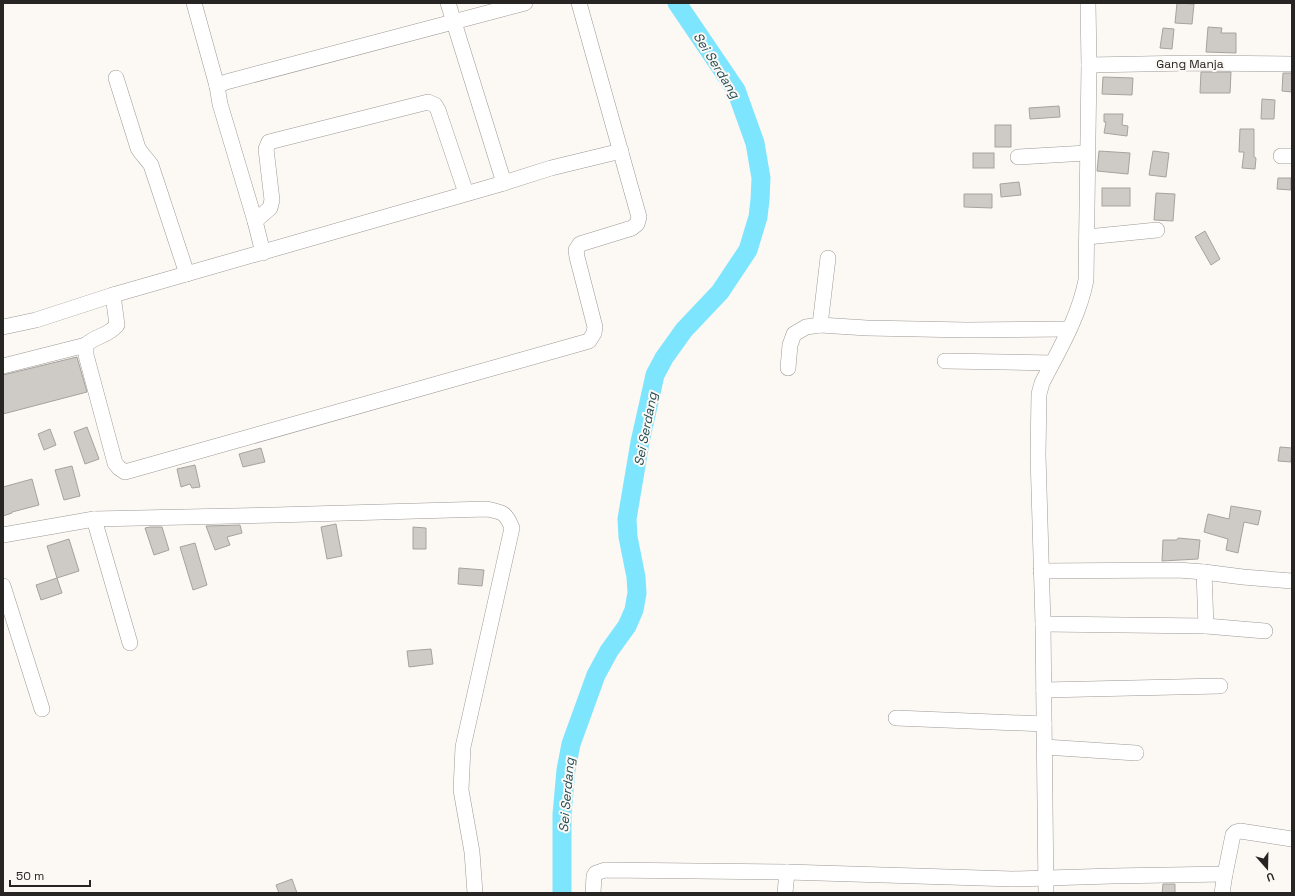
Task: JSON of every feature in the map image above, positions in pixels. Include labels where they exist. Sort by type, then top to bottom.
[{"type":"street","points":[[194,3],[218,86],[220,104],[263,253]]},
{"type":"street","points":[[448,3],[504,183]]},
{"type":"street","points":[[218,86],[226,82],[525,3]]},
{"type":"street","points":[[86,346],[86,355],[115,463],[125,472],[589,341],[594,333],[595,327],[576,250],[580,244],[632,228],[639,222],[639,217],[579,3]]},
{"type":"street","points":[[1046,886],[1043,624],[1038,414],[1039,394],[1042,383],[1075,317],[1084,292],[1087,269],[1089,65],[1088,3]]},
{"type":"street","name":"Gang Manja","points":[[1089,65],[1192,63],[1292,64]]},
{"type":"street","points":[[116,78],[138,148],[151,165],[187,274]]},
{"type":"street","points":[[255,221],[270,208],[272,200],[266,149],[269,142],[428,102],[435,104],[438,110],[466,193]]},
{"type":"street","points":[[3,327],[36,320],[187,274],[552,168],[621,151]]},
{"type":"street","points":[[1018,157],[1087,153]]},
{"type":"street","points":[[1087,237],[1157,230]]},
{"type":"street","points":[[820,325],[828,258]]},
{"type":"street","points":[[3,366],[86,346],[91,340],[111,332],[117,325],[113,296]]},
{"type":"street","points":[[788,368],[790,345],[794,334],[806,327],[820,325],[867,328],[959,330],[1069,329]]},
{"type":"street","points":[[945,361],[1052,363]]},
{"type":"street","points":[[3,535],[94,519],[275,516],[487,508],[501,512],[507,517],[512,528],[463,747],[460,790],[472,852],[475,893]]},
{"type":"street","points":[[94,519],[130,643]]},
{"type":"street","points":[[1041,571],[1178,570],[1292,581]]},
{"type":"street","points":[[1204,572],[1206,626]]},
{"type":"street","points":[[3,586],[42,710]]},
{"type":"street","points":[[1043,624],[1206,626],[1265,631]]},
{"type":"street","points":[[1044,690],[1220,686]]},
{"type":"street","points":[[896,718],[1044,724]]},
{"type":"street","points":[[1045,747],[1136,753]]},
{"type":"street","points":[[1222,893],[1233,835],[1236,832],[1240,831],[1292,839]]},
{"type":"street","points":[[593,893],[594,876],[596,873],[605,870],[788,872],[1013,879],[1046,886],[1112,876],[1225,874]]},
{"type":"street","points":[[785,893],[788,872]]},
{"type":"building","points":[[1177,3],[1194,4],[1192,24],[1175,23]]},
{"type":"building","points":[[1208,27],[1222,28],[1221,33],[1236,33],[1236,53],[1206,52]]},
{"type":"building","points":[[1163,28],[1174,29],[1172,49],[1160,48]]},
{"type":"building","points":[[1201,72],[1231,72],[1230,93],[1200,93]]},
{"type":"building","points":[[1283,73],[1292,73],[1292,92],[1282,91]]},
{"type":"building","points":[[1103,77],[1133,78],[1132,95],[1102,94]]},
{"type":"building","points":[[1262,99],[1275,100],[1274,119],[1261,119]]},
{"type":"building","points":[[1059,106],[1060,117],[1030,119],[1029,108]]},
{"type":"building","points":[[1104,114],[1123,114],[1122,125],[1128,126],[1127,136],[1104,133],[1106,122],[1104,122]]},
{"type":"building","points":[[995,125],[1011,125],[1011,147],[995,147]]},
{"type":"building","points":[[1240,129],[1254,129],[1254,157],[1256,158],[1255,169],[1242,168],[1244,152],[1239,152]]},
{"type":"building","points":[[1099,151],[1130,153],[1128,174],[1097,171]]},
{"type":"building","points":[[1153,151],[1169,153],[1166,177],[1149,175]]},
{"type":"building","points":[[973,153],[994,153],[994,168],[973,168]]},
{"type":"building","points":[[1278,178],[1291,178],[1291,190],[1277,189]]},
{"type":"building","points":[[1019,182],[1021,195],[1001,197],[1000,184]]},
{"type":"building","points":[[1102,188],[1130,188],[1130,206],[1102,206]]},
{"type":"building","points":[[1156,193],[1175,194],[1173,221],[1154,220]]},
{"type":"building","points":[[964,194],[992,194],[992,208],[964,207]]},
{"type":"building","points":[[1205,231],[1220,259],[1211,265],[1195,237]]},
{"type":"building","points":[[77,357],[87,392],[3,414],[3,375]]},
{"type":"building","points":[[87,427],[99,459],[85,464],[74,432]]},
{"type":"building","points":[[50,429],[56,445],[44,450],[38,434]]},
{"type":"building","points":[[1280,447],[1292,448],[1291,462],[1278,461]]},
{"type":"building","points":[[261,448],[265,462],[243,467],[239,454]]},
{"type":"building","points":[[195,465],[200,487],[192,488],[190,484],[181,487],[177,469]]},
{"type":"building","points":[[72,466],[80,496],[64,500],[55,470]]},
{"type":"building","points":[[32,479],[39,505],[3,516],[3,487]]},
{"type":"building","points":[[1231,506],[1261,511],[1258,525],[1244,522],[1238,553],[1226,550],[1228,539],[1204,532],[1208,514],[1229,519]]},
{"type":"building","points":[[336,524],[342,556],[327,559],[321,527]]},
{"type":"building","points":[[240,525],[242,533],[227,537],[230,545],[215,550],[206,526]]},
{"type":"building","points":[[162,527],[169,550],[154,555],[145,528]]},
{"type":"building","points":[[413,527],[426,528],[426,549],[413,549]]},
{"type":"building","points":[[1178,538],[1200,540],[1198,559],[1162,561],[1163,540],[1177,540]]},
{"type":"building","points":[[69,539],[79,571],[57,578],[47,546]]},
{"type":"building","points":[[195,543],[207,585],[193,590],[180,547]]},
{"type":"building","points":[[459,568],[484,570],[482,586],[458,584]]},
{"type":"building","points":[[57,578],[62,593],[41,600],[36,585]]},
{"type":"building","points":[[431,649],[433,664],[409,667],[407,651]]},
{"type":"building","points":[[292,879],[297,893],[279,893],[276,885]]},
{"type":"building","points":[[1163,884],[1175,884],[1175,893],[1162,893]]},
{"type":"waterway","name":"Sei Serdang","points":[[562,893],[562,814],[566,770],[571,744],[596,675],[609,651],[627,626],[634,610],[637,593],[636,577],[628,537],[627,519],[640,442],[655,375],[664,358],[684,330],[720,292],[748,250],[758,217],[761,178],[755,143],[736,90],[677,3]]}]
